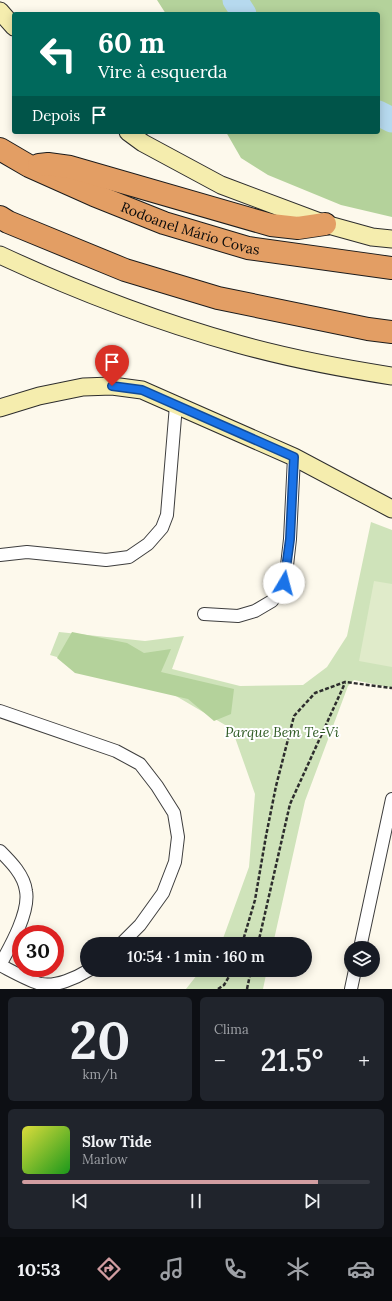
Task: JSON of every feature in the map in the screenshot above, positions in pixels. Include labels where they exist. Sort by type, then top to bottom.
[{"type":"highway","name":"Rodoanel Mário Covas","points":[[0,149],[29,166],[94,195],[164,223],[248,248],[392,268]]},
{"type":"highway","points":[[29,166],[48,164],[70,167],[271,225],[298,228],[325,224]]},
{"type":"highway","points":[[0,218],[125,270],[218,298],[368,329],[392,332]]},
{"type":"main road","points":[[0,11],[12,25]]},
{"type":"main road","points":[[131,134],[143,143],[221,185],[325,224],[372,237],[392,239]]},
{"type":"main road","points":[[0,255],[90,295],[189,330],[290,357],[341,368],[392,376]]},
{"type":"main road","points":[[0,408],[39,396],[83,387],[112,386],[142,390],[294,457],[392,509]]},
{"type":"street","points":[[0,555],[27,552],[106,560],[129,557],[148,544],[162,528],[168,515],[176,404]]},
{"type":"street","points":[[204,614],[238,616],[254,611],[272,601],[284,583],[290,539],[294,457]]},
{"type":"street","points":[[0,711],[116,751],[140,764],[158,786],[174,812],[178,837],[176,862],[163,893],[140,926],[128,937]]},
{"type":"street","points":[[362,941],[388,832],[392,799]]},
{"type":"street","points":[[0,851],[11,862],[22,878],[27,892],[26,907],[16,935],[0,966],[40,984],[49,984],[67,980],[80,974]]},
{"type":"street","points":[[351,989],[354,977]]},
{"type":"path","points":[[260,937],[290,804],[345,682]]},
{"type":"path","points":[[244,937],[255,900],[276,786],[294,716],[315,693],[345,682],[392,688]]},
{"type":"path","points":[[218,989],[224,985],[229,977]]},
{"type":"path","points":[[247,989],[250,977]]},
{"type":"green space","points":[[157,0],[392,0],[392,217],[341,205],[268,175],[241,158],[227,134],[380,134],[380,12],[165,12]]},
{"type":"green space","name":"Parque Bem Te-Vi","points":[[371,522],[392,530],[392,688],[354,680],[348,686],[305,801],[275,937],[224,937],[249,867],[255,794],[232,729],[164,689],[50,655],[59,632],[145,641],[184,636],[172,669],[240,686],[303,685],[327,667],[347,636]]},
{"type":"green space","points":[[374,581],[392,584],[392,667],[359,661]]},
{"type":"green space","points":[[72,632],[127,643],[144,653],[171,649],[161,672],[234,689],[231,714],[214,721],[188,699],[75,673],[57,658]]},
{"type":"green space","points":[[195,977],[266,977],[263,989],[186,989]]},
{"type":"waterway","points":[[235,0],[243,12]]},
{"type":"waterway","points":[[380,114],[392,120]]},
{"type":"route","points":[[112,386],[142,390],[294,457],[290,539],[284,583]]}]
